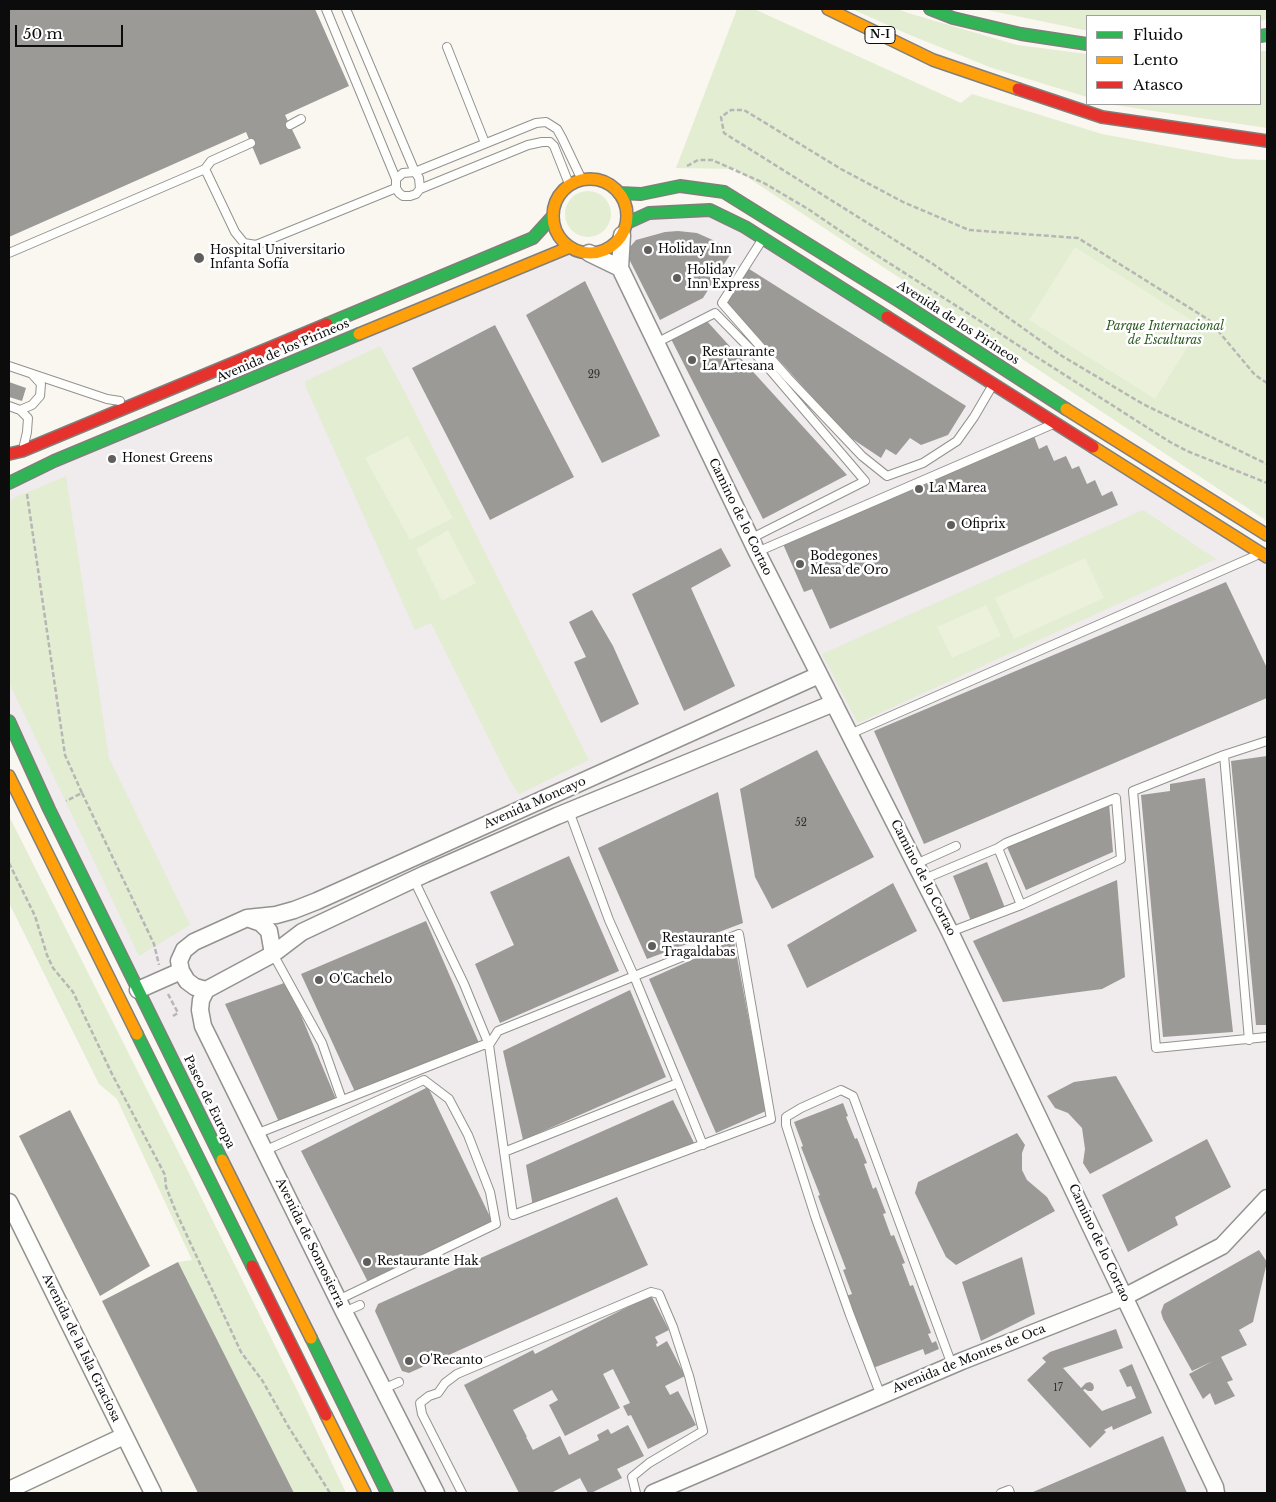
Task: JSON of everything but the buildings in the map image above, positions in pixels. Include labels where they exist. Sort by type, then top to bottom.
[{"type":"main road","name":"N-I","points":[[828,9],[933,60],[1102,117],[1267,141]]},
{"type":"main road","points":[[930,9],[953,18],[1021,34],[1086,44]]},
{"type":"main road","points":[[624,229],[625,204],[619,193],[610,185],[598,180],[582,180],[569,184],[559,196],[554,208],[553,216],[556,230],[563,241],[570,247],[589,253],[602,251],[610,247],[624,229],[649,213],[710,210],[745,227],[1264,555]]},
{"type":"main road","name":"Avenida de los Pirineos","points":[[619,193],[641,194],[680,186],[724,192],[1267,535]]},
{"type":"main road","name":"Avenida de los Pirineos","points":[[9,454],[136,404],[533,238],[553,216]]},
{"type":"main road","name":"Avenida de los Pirineos","points":[[9,483],[62,458],[570,247]]},
{"type":"main road","name":"Paseo de Europa","points":[[9,721],[49,809],[387,1493]]},
{"type":"main road","points":[[9,776],[365,1493]]},
{"type":"street","name":"Camino de lo Cortao","points":[[624,229],[620,268],[753,546],[950,932],[1216,1493]]},
{"type":"street","points":[[589,253],[620,268]]},
{"type":"street","name":"Avenida Moncayo","points":[[181,971],[179,962],[184,950],[194,942],[247,918],[276,915],[317,901],[819,675]]},
{"type":"street","name":"Avenida Moncayo","points":[[206,990],[273,954],[302,932],[414,880],[569,811],[834,703]]},
{"type":"street","points":[[562,792],[569,811]]},
{"type":"street","points":[[247,918],[261,922],[269,931],[273,954]]},
{"type":"street","points":[[138,990],[181,971],[195,987],[206,990]]},
{"type":"street","name":"Avenida de Somosierra","points":[[206,990],[201,1000],[200,1010],[203,1026],[341,1306],[436,1493]]},
{"type":"street","name":"Avenida de Montes de Oca","points":[[653,1493],[952,1365],[1124,1297],[1222,1246],[1267,1198]]},
{"type":"street","name":"Avenida de la Isla Graciosa","points":[[9,1202],[153,1493]]},
{"type":"street","points":[[9,1490],[124,1436]]},
{"type":"lane","points":[[326,9],[396,179],[396,188],[403,196],[416,194],[420,189],[528,144],[542,142],[550,142],[554,146],[569,184]]},
{"type":"lane","points":[[346,9],[419,178],[420,189]]},
{"type":"lane","points":[[447,47],[485,144]]},
{"type":"lane","points":[[290,125],[301,119]]},
{"type":"lane","points":[[396,179],[403,173],[415,172],[536,123],[546,122],[550,123],[562,138],[582,180]]},
{"type":"lane","points":[[9,253],[206,169],[211,161],[251,143]]},
{"type":"lane","points":[[206,169],[235,232],[244,243],[256,245],[396,188]]},
{"type":"lane","points":[[763,238],[722,303],[788,378],[862,456],[887,476],[924,463],[957,441],[974,418],[993,384]]},
{"type":"lane","points":[[656,343],[715,313],[765,364],[865,481],[753,546]]},
{"type":"lane","points":[[9,366],[107,399],[136,404]]},
{"type":"lane","points":[[20,410],[32,404],[40,396],[41,384],[31,373]]},
{"type":"lane","points":[[9,406],[20,410],[28,418],[27,432],[22,450]]},
{"type":"lane","points":[[753,546],[1055,423]]},
{"type":"lane","points":[[850,734],[1264,555]]},
{"type":"lane","points":[[1267,742],[1224,755],[1133,791],[1156,1048],[1267,1037]]},
{"type":"lane","points":[[1224,755],[1249,1040]]},
{"type":"lane","points":[[924,880],[1006,843],[1116,798],[1121,859],[1021,905],[950,932]]},
{"type":"lane","points":[[569,811],[609,920],[703,1145]]},
{"type":"lane","points":[[916,864],[956,846]]},
{"type":"lane","points":[[998,848],[1021,905]]},
{"type":"lane","points":[[414,880],[464,984],[489,1045],[513,1215],[771,1119],[739,934],[498,1032],[489,1045]]},
{"type":"lane","points":[[273,954],[322,1043],[342,1100]]},
{"type":"lane","points":[[256,1134],[483,1045],[489,1045]]},
{"type":"lane","points":[[264,1151],[424,1080],[450,1099],[468,1135],[490,1192],[496,1224],[341,1306]]},
{"type":"lane","points":[[504,1152],[678,1082]]},
{"type":"lane","points":[[881,1396],[825,1245],[786,1125],[786,1117],[841,1090],[853,1096],[952,1365]]},
{"type":"lane","points":[[462,1493],[422,1414],[420,1403],[429,1396],[438,1393],[445,1383],[458,1374],[651,1292],[658,1294],[673,1327],[689,1376],[703,1431],[649,1463],[632,1478],[636,1493]]},
{"type":"lane","points":[[341,1306],[360,1305]]},
{"type":"lane","points":[[383,1390],[399,1382]]},
{"type":"lane","points":[[1001,1493],[1009,1490],[1010,1493]]},
{"type":"path","points":[[1267,382],[1255,375],[1209,320],[1078,238],[969,230],[903,202],[841,169],[744,110],[731,110],[721,118],[724,133],[933,264],[1062,356],[1143,404],[1267,464]]},
{"type":"path","points":[[680,186],[686,167],[698,160],[712,160],[764,183],[808,209],[867,249],[1170,442],[1187,451],[1267,483]]},
{"type":"path","points":[[26,487],[65,755],[154,944],[162,980],[178,1013],[155,1025]]},
{"type":"path","points":[[49,809],[82,793]]},
{"type":"path","points":[[9,863],[35,916],[53,968],[73,992],[165,1175],[166,1187],[176,1212],[241,1352],[262,1380],[330,1493]]},
{"type":"shaded area","points":[[710,210],[1267,557],[1267,1493],[387,1493],[9,721],[9,483],[570,247],[589,253],[610,247],[649,213]]},
{"type":"green space","name":"Parque Internacional de Esculturas","points":[[737,9],[754,9],[961,103],[972,94],[1102,134],[1235,159],[1267,160],[1267,521],[735,169],[676,168]]},
{"type":"green space","points":[[852,9],[898,9],[1017,45],[1086,54],[1086,97],[992,68]]},
{"type":"green space","points":[[982,9],[1267,9],[1267,19],[1261,21],[1261,15],[1086,15],[1086,30]]},
{"type":"green space","points":[[1261,51],[1267,51],[1267,128],[1115,105],[1261,105]]},
{"type":"green space","points":[[588,191],[601,195],[607,201],[611,214],[607,227],[601,233],[588,237],[575,233],[569,227],[565,214],[569,201],[575,195]]},
{"type":"green space","points":[[1075,247],[1201,326],[1155,399],[1029,320]]},
{"type":"green space","points":[[380,346],[406,394],[589,760],[519,794],[509,779],[431,623],[415,630],[305,385],[306,381]]},
{"type":"green space","points":[[408,436],[453,518],[410,540],[365,458]]},
{"type":"green space","points":[[66,476],[109,758],[190,925],[139,956],[9,682],[9,503],[14,498]]},
{"type":"green space","points":[[1143,510],[1216,559],[858,723],[822,654]]},
{"type":"green space","points":[[448,530],[476,583],[442,601],[416,549]]},
{"type":"green space","points":[[1085,558],[1104,598],[1014,639],[995,598]]},
{"type":"green space","points":[[986,605],[1001,636],[952,658],[937,627]]},
{"type":"green space","points":[[9,816],[196,1187],[346,1493],[294,1493],[178,1262],[192,1260],[117,1099],[99,1084],[9,903]]},
{"type":"traffic: fast","points":[[930,9],[953,18],[1021,34],[1086,44]]},
{"type":"traffic: fast","points":[[1261,36],[1267,35]]},
{"type":"traffic: fast","points":[[619,193],[641,194],[680,186],[724,192],[899,301],[1066,409]]},
{"type":"traffic: fast","points":[[627,223],[649,213],[710,210],[745,227],[887,317]]},
{"type":"traffic: fast","points":[[327,324],[533,238],[553,216]]},
{"type":"traffic: fast","points":[[9,483],[54,461],[359,334]]},
{"type":"traffic: fast","points":[[9,721],[49,809],[222,1160]]},
{"type":"traffic: fast","points":[[137,1034],[252,1266]]},
{"type":"traffic: fast","points":[[311,1338],[387,1493]]},
{"type":"traffic: slow","points":[[828,9],[933,60],[1018,89]]},
{"type":"traffic: slow","points":[[590,179],[604,182],[616,190],[624,202],[627,216],[624,230],[616,242],[604,250],[590,253],[576,250],[564,242],[556,230],[553,216],[556,202],[564,190],[576,182],[590,179]]},
{"type":"traffic: slow","points":[[359,334],[570,247]]},
{"type":"traffic: slow","points":[[1066,409],[1267,535]]},
{"type":"traffic: slow","points":[[1093,447],[1267,557]]},
{"type":"traffic: slow","points":[[9,776],[137,1034]]},
{"type":"traffic: slow","points":[[222,1160],[311,1338]]},
{"type":"traffic: slow","points":[[326,1415],[365,1493]]},
{"type":"traffic: jam","points":[[1018,89],[1102,117],[1267,141]]},
{"type":"traffic: jam","points":[[887,317],[1093,447]]},
{"type":"traffic: jam","points":[[9,454],[22,451],[327,324]]},
{"type":"traffic: jam","points":[[252,1266],[326,1415]]},
{"type":"place","name":"Holiday Inn","points":[[648,250]]},
{"type":"place","name":"Hospital Universitario Infanta Sofía","points":[[199,258]]},
{"type":"place","name":"Holiday Inn Express","points":[[677,278]]},
{"type":"place","name":"Restaurante La Artesana","points":[[692,360]]},
{"type":"place","name":"Honest Greens","points":[[112,459]]},
{"type":"place","name":"La Marea","points":[[919,489]]},
{"type":"place","name":"Ofiprix","points":[[951,525]]},
{"type":"place","name":"Bodegones Mesa de Oro","points":[[800,564]]},
{"type":"place","name":"Restaurante Tragaldabas","points":[[652,946]]},
{"type":"place","name":"O'Cachelo","points":[[319,980]]},
{"type":"place","name":"Restaurante Hak","points":[[367,1262]]},
{"type":"place","name":"O'Recanto","points":[[409,1361]]}]
